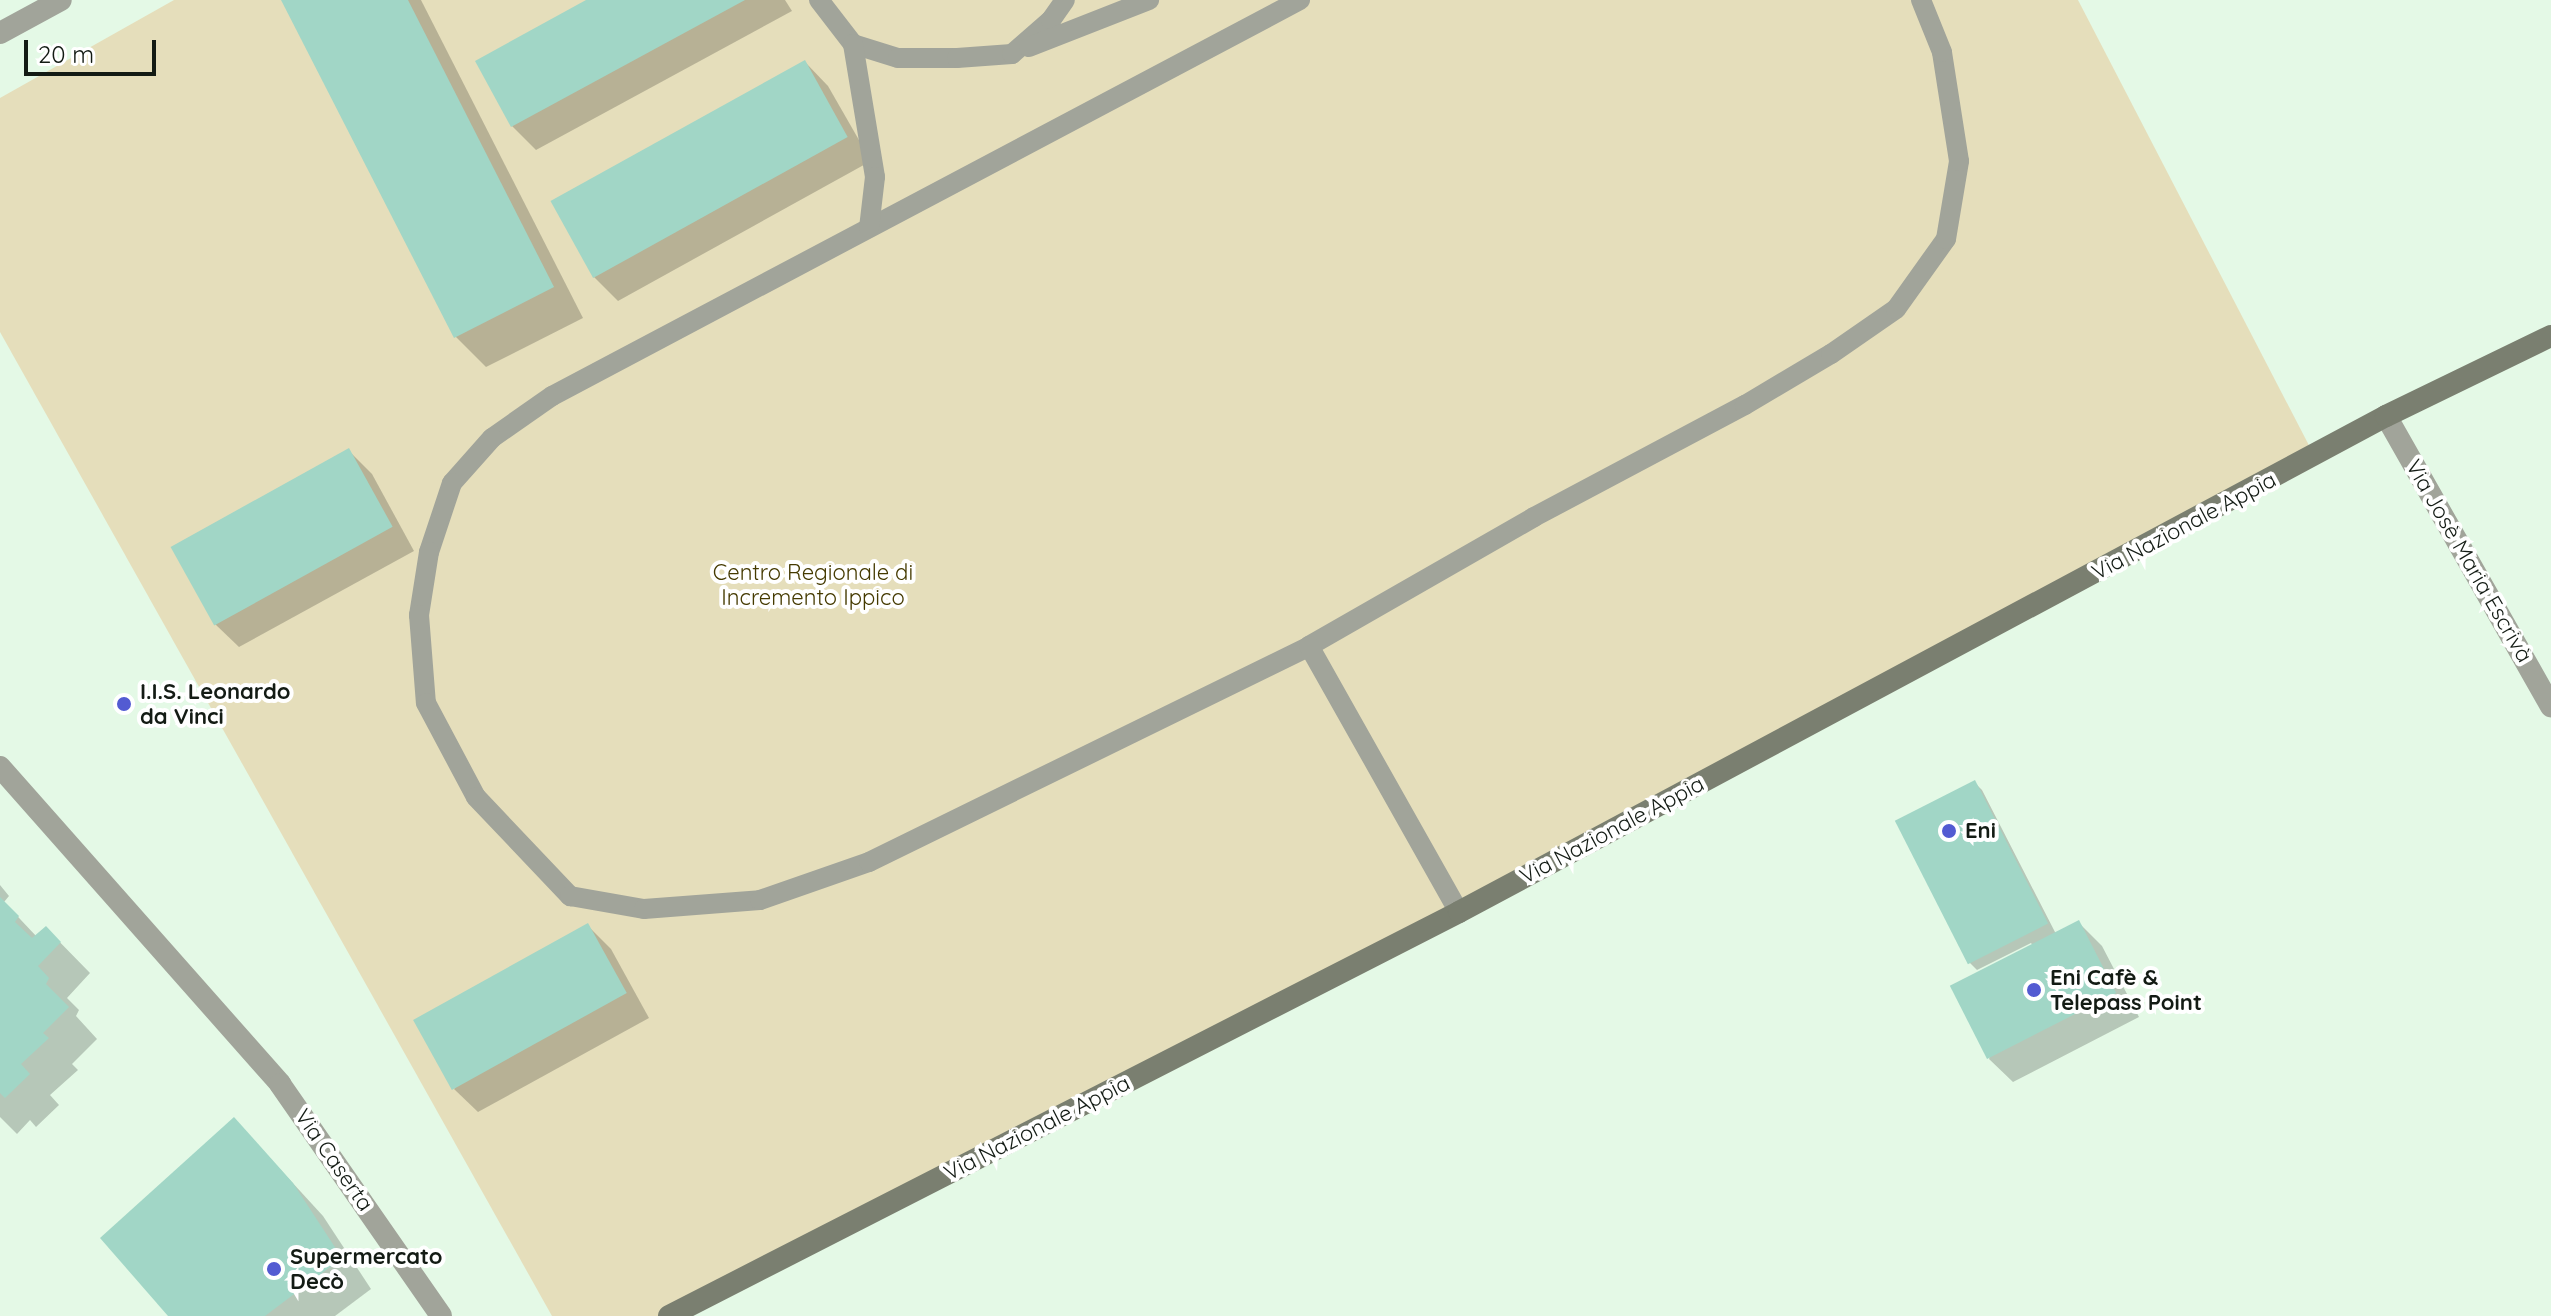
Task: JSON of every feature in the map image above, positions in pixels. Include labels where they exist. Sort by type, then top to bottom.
[{"type":"main road","name":"Via Nazionale Appia","points":[[669,1316],[1459,912],[2386,416],[2551,336]]},
{"type":"street","points":[[0,33],[61,0]]},
{"type":"street","name":"Via Josè Maria Escrivà","points":[[2386,416],[2551,706]]},
{"type":"street","name":"Via Caserta","points":[[0,767],[280,1084],[441,1316]]},
{"type":"lane","points":[[819,0],[853,44],[875,177],[869,228]]},
{"type":"lane","points":[[1012,54],[1051,20],[1065,0]]},
{"type":"lane","points":[[853,44],[898,58],[1012,54],[1149,0]]},
{"type":"lane","points":[[1300,0],[552,396],[492,438],[452,483],[429,552],[419,615],[426,703],[476,797],[570,896],[644,909],[760,900],[869,862],[1309,646],[1534,517],[1745,405],[1831,354],[1896,309],[1946,239],[1959,161],[1942,52],[1921,0]]},
{"type":"lane","points":[[1309,646],[1459,912]]},
{"type":"green space","name":"Centro Regionale di Incremento Ippico","points":[[174,0],[2078,0],[2315,457],[669,1316],[552,1316],[0,332],[0,98]]},
{"type":"building","points":[[281,0],[408,0],[554,287],[454,338]]},
{"type":"building","points":[[586,0],[745,0],[511,127],[475,61]]},
{"type":"building","points":[[805,60],[848,137],[593,278],[550,201]]},
{"type":"building","points":[[349,448],[393,527],[214,626],[171,547]]},
{"type":"building","points":[[1975,780],[2048,923],[1968,964],[1895,821]]},
{"type":"building","points":[[0,897],[19,916],[15,922],[32,938],[46,926],[61,942],[38,966],[49,978],[46,984],[69,1007],[43,1033],[49,1038],[21,1064],[30,1074],[5,1098],[0,1093]]},
{"type":"building","name":"Eni Cafè & Telepass Point","points":[[2079,920],[2116,993],[1987,1059],[1950,986]]},
{"type":"building","points":[[588,923],[627,993],[452,1090],[413,1020]]},
{"type":"building","points":[[234,1117],[293,1183],[342,1258],[265,1316],[168,1316],[100,1238]]},
{"type":"place","name":"I.I.S. Leonardo da Vinci","points":[[124,704]]},
{"type":"place","name":"Eni","points":[[1949,831]]},
{"type":"place","name":"Eni Cafè & Telepass Point","points":[[2034,990]]},
{"type":"place","name":"Supermercato Decò","points":[[274,1269]]}]
